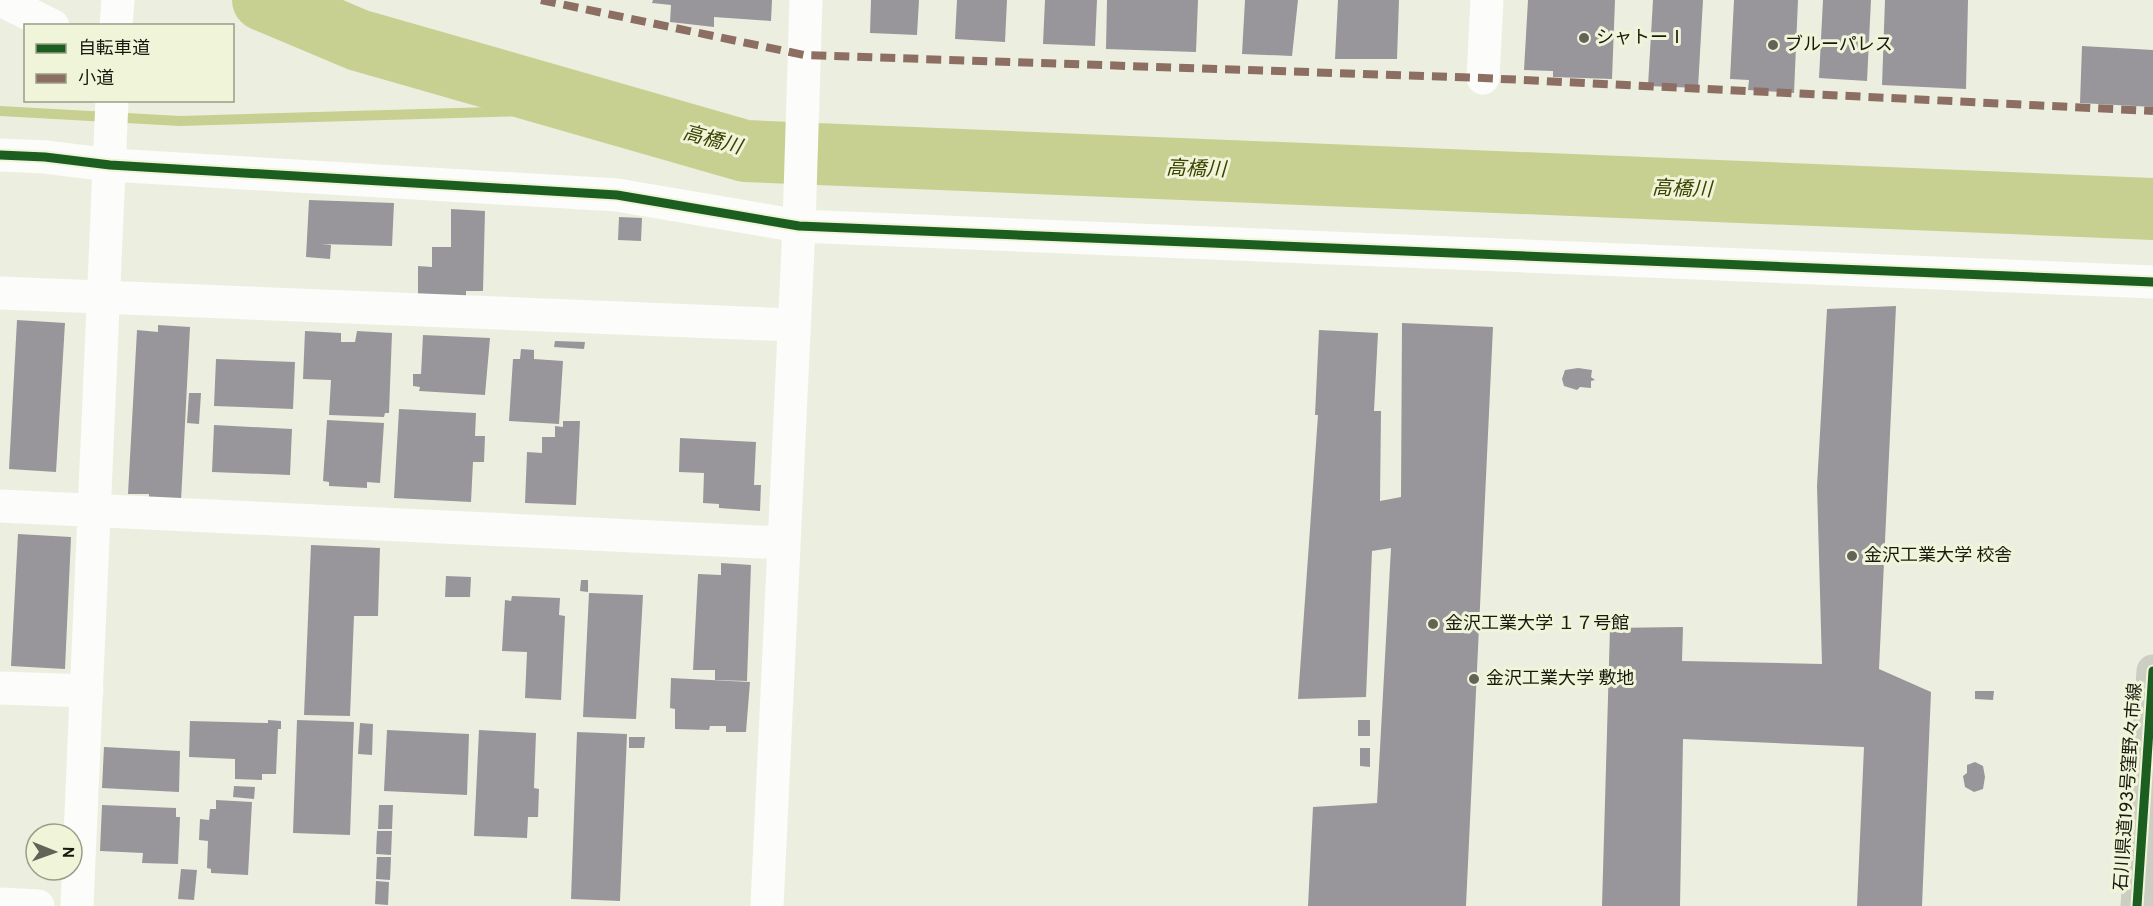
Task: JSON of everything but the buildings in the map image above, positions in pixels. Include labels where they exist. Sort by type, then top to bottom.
[{"type":"main road","name":"石川県道193号窪野々市線","points":[[2138,906],[2153,670]]},
{"type":"street","points":[[1,0],[49,24]]},
{"type":"street","points":[[116,24],[118,0]]},
{"type":"street","points":[[767,906],[806,0]]},
{"type":"street","points":[[1483,78],[1487,0]]},
{"type":"street","points":[[77,906],[112,102]]},
{"type":"street","points":[[0,154],[45,157],[109,156],[617,195],[798,217],[2153,282]]},
{"type":"street","points":[[0,293],[792,325]]},
{"type":"street","points":[[0,506],[782,543]]},
{"type":"street","points":[[0,688],[87,691]]},
{"type":"street","points":[[0,904],[38,906]]},
{"type":"waterway","name":"高橋川","points":[[263,0],[358,40],[745,151],[2153,209]]},
{"type":"waterway","points":[[0,111],[180,121],[597,109]]},
{"type":"marked path","points":[[541,0],[804,55],[1483,78],[2153,111]]},
{"type":"cycle path","points":[[0,155],[45,157],[110,165],[617,195],[799,226],[2153,282]]},
{"type":"cycle path","points":[[2137,906],[2153,671]]},
{"type":"place","name":"シャトーⅠ","points":[[1584,38]]},
{"type":"place","name":"ブルーパレス","points":[[1773,45]]},
{"type":"place","name":"金沢工業大学 校舎","points":[[1852,556]]},
{"type":"place","name":"金沢工業大学 １７号館","points":[[1433,624]]},
{"type":"place","name":"金沢工業大学 敷地","points":[[1474,679]]}]
